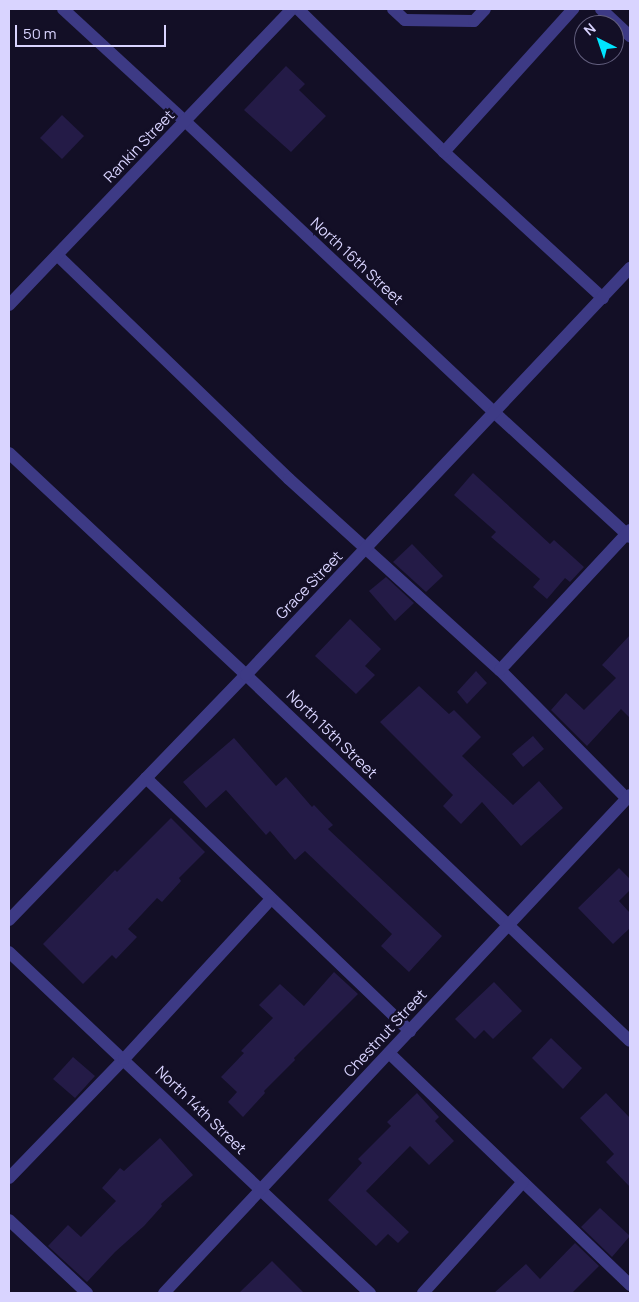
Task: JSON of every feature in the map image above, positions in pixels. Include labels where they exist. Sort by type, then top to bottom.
[{"type":"street","name":"North 16th Street","points":[[63,9],[185,121],[495,414],[629,534]]},
{"type":"street","name":"Rankin Street","points":[[9,305],[292,9]]},
{"type":"street","points":[[298,9],[444,152],[603,298]]},
{"type":"street","points":[[393,9],[406,20],[474,21],[485,9]]},
{"type":"street","points":[[444,152],[572,9]]},
{"type":"street","points":[[601,9],[630,36]]},
{"type":"street","points":[[57,255],[289,479],[500,670],[629,797]]},
{"type":"street","name":"Grace Street","points":[[9,920],[495,414],[630,268]]},
{"type":"street","points":[[621,279],[630,288]]},
{"type":"street","name":"North 15th Street","points":[[9,453],[246,675],[630,1041]]},
{"type":"street","points":[[500,670],[629,534]]},
{"type":"street","points":[[146,778],[410,1031]]},
{"type":"street","name":"Chestnut Street","points":[[164,1293],[629,797]]},
{"type":"street","points":[[9,1178],[124,1059],[271,899]]},
{"type":"street","name":"North 14th Street","points":[[9,952],[370,1293]]},
{"type":"street","points":[[389,1053],[630,1285]]},
{"type":"street","points":[[423,1293],[523,1182]]},
{"type":"street","points":[[9,1220],[87,1293]]},
{"type":"building","points":[[286,66],[305,84],[299,90],[326,116],[291,152],[244,110]]},
{"type":"building","points":[[62,115],[84,136],[62,159],[40,138]]},
{"type":"building","points":[[473,473],[550,544],[554,540],[584,567],[570,582],[565,578],[547,599],[533,587],[540,579],[491,537],[496,532],[454,495]]},
{"type":"building","points":[[412,544],[443,576],[426,592],[393,562]]},
{"type":"building","points":[[386,577],[414,603],[395,621],[369,591]]},
{"type":"building","points":[[350,619],[381,649],[365,666],[375,675],[356,694],[315,656]]},
{"type":"building","points":[[630,635],[630,718],[621,709],[587,746],[551,710],[566,693],[584,710],[616,678],[602,665]]},
{"type":"building","points":[[476,671],[487,683],[467,704],[457,692]]},
{"type":"building","points":[[419,686],[449,714],[454,710],[481,737],[462,756],[513,805],[539,781],[563,808],[521,846],[482,802],[461,824],[443,806],[453,795],[380,722]]},
{"type":"building","points":[[533,736],[544,749],[523,767],[512,754]]},
{"type":"building","points":[[234,738],[276,786],[286,777],[312,807],[314,805],[333,825],[328,829],[442,936],[409,972],[381,946],[392,934],[305,851],[295,860],[270,831],[266,835],[226,790],[206,808],[183,782]]},
{"type":"building","points":[[171,818],[205,852],[179,878],[181,881],[162,902],[157,898],[128,929],[137,937],[116,959],[112,955],[83,984],[43,944],[115,870],[117,872]]},
{"type":"building","points":[[619,868],[630,879],[630,890],[619,901],[630,913],[630,928],[613,944],[578,908]]},
{"type":"building","points":[[334,972],[358,994],[294,1058],[295,1060],[264,1091],[265,1093],[243,1117],[228,1102],[237,1092],[221,1077],[244,1053],[241,1051],[273,1018],[259,1005],[280,984],[304,1006]]},
{"type":"building","points":[[494,982],[522,1011],[493,1039],[484,1030],[475,1039],[455,1019]]},
{"type":"building","points":[[551,1038],[582,1068],[563,1089],[532,1058]]},
{"type":"building","points":[[73,1057],[95,1076],[75,1098],[53,1079]]},
{"type":"building","points":[[417,1093],[439,1117],[435,1121],[454,1141],[429,1165],[410,1146],[366,1191],[409,1232],[398,1243],[388,1234],[376,1246],[328,1200],[362,1163],[358,1159],[391,1126],[387,1122]]},
{"type":"building","points":[[606,1093],[630,1118],[630,1187],[606,1162],[614,1154],[580,1118]]},
{"type":"building","points":[[160,1138],[193,1175],[161,1204],[162,1206],[144,1226],[115,1252],[87,1282],[48,1246],[68,1225],[81,1237],[116,1201],[102,1188],[120,1168],[124,1171]]},
{"type":"building","points":[[600,1208],[630,1236],[612,1257],[581,1227]]},
{"type":"building","points":[[575,1243],[599,1266],[572,1293],[494,1293],[526,1264],[540,1279]]},
{"type":"building","points":[[272,1261],[304,1293],[239,1293]]}]
